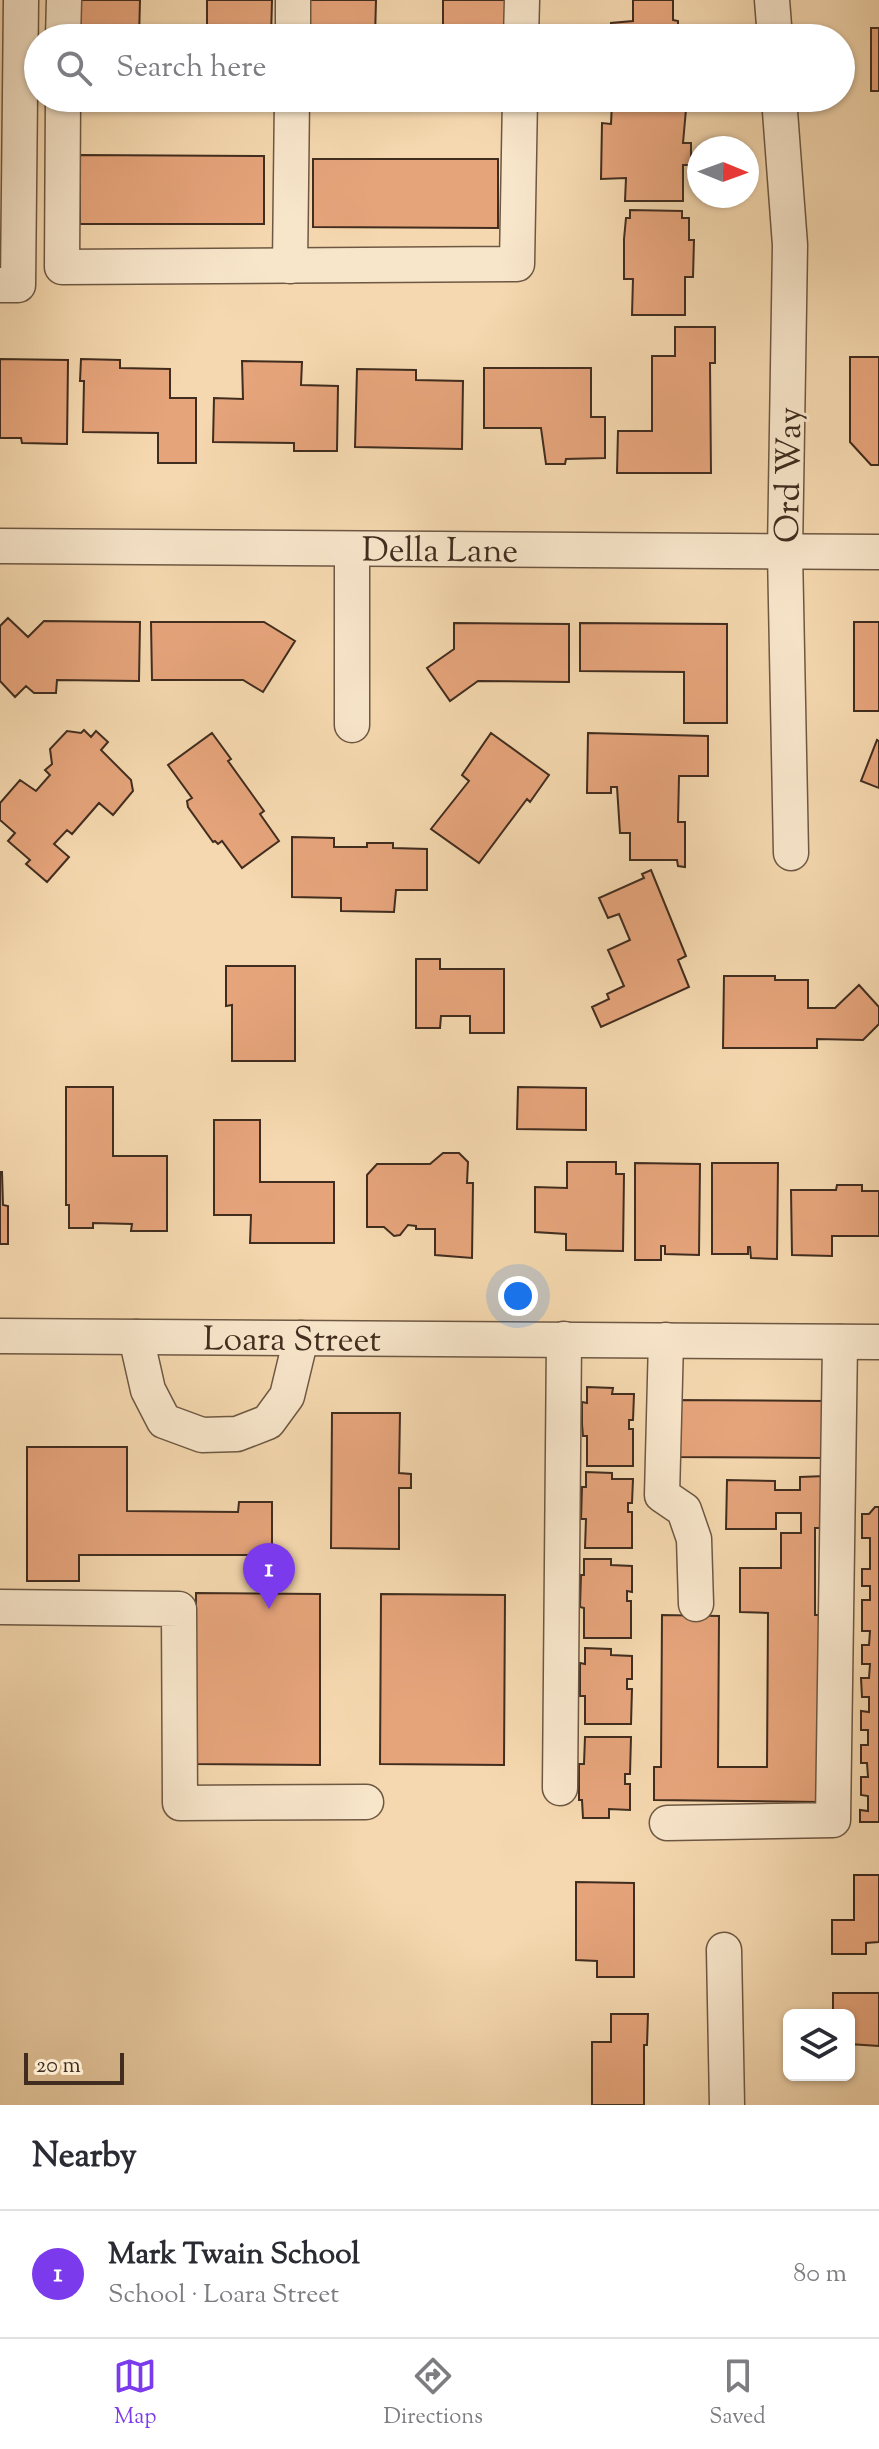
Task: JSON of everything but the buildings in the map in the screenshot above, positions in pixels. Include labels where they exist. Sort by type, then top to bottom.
[{"type":"street","points":[[0,285],[18,285],[21,0]]},
{"type":"street","points":[[63,24],[64,0]]},
{"type":"street","points":[[293,0],[293,24]]},
{"type":"street","points":[[521,24],[522,0]]},
{"type":"street","points":[[772,0],[774,24]]},
{"type":"street","points":[[63,112],[62,267],[517,264],[520,112]]},
{"type":"street","points":[[290,266],[292,112]]},
{"type":"street","name":"Ord Way","points":[[780,112],[790,245],[785,552],[791,853]]},
{"type":"street","name":"Della Lane","points":[[0,546],[879,552]]},
{"type":"street","points":[[352,549],[352,725]]},
{"type":"street","name":"Loara Street","points":[[0,1336],[879,1342]]},
{"type":"street","points":[[136,1337],[148,1390],[164,1421],[202,1435],[237,1434],[268,1422],[287,1396],[301,1338]]},
{"type":"street","points":[[560,1788],[574,1339]]},
{"type":"street","points":[[666,1340],[662,1495],[684,1510],[694,1539],[696,1604]]},
{"type":"street","points":[[667,1823],[833,1820],[840,1342]]},
{"type":"street","points":[[0,1607],[179,1609],[180,1803],[366,1802]]},
{"type":"street","points":[[724,1950],[727,2105]]},
{"type":"place","name":"Mark Twain School","points":[[269,1609]]}]
